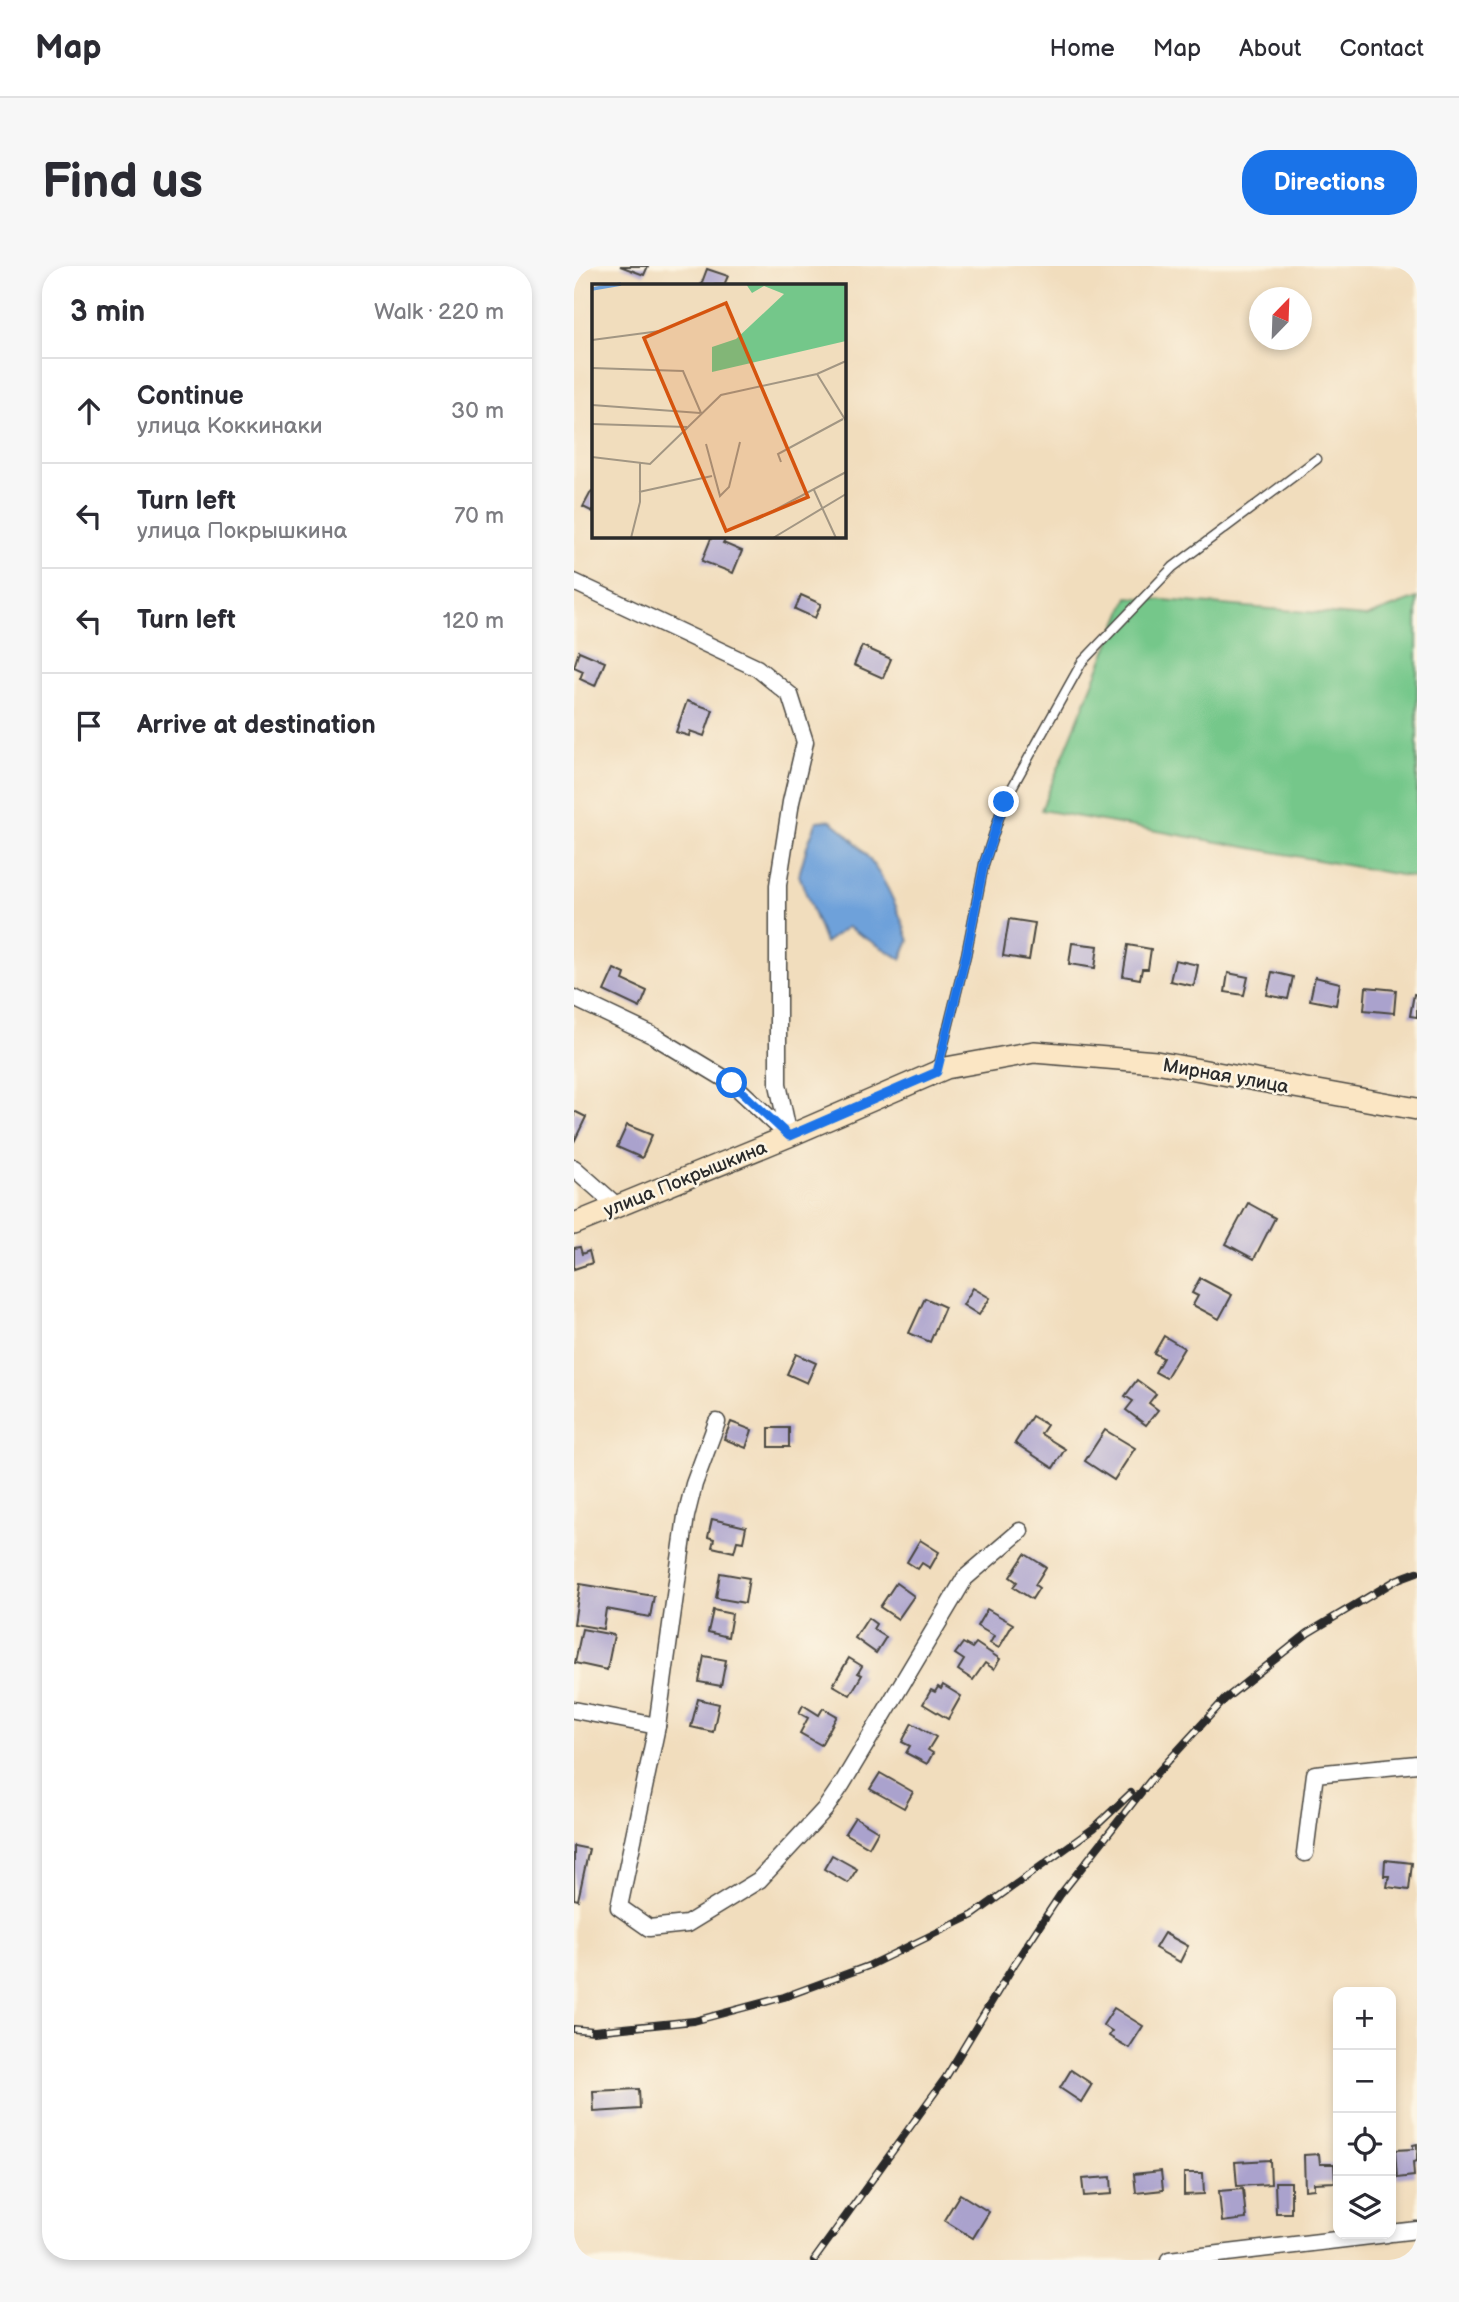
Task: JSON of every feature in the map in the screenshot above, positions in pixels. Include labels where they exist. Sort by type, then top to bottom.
[{"type":"street","points":[[574,582],[757,668],[790,695],[805,742],[790,802],[778,885],[778,1084],[789,1136]]},
{"type":"street","points":[[574,998],[653,1036],[732,1083],[789,1136]]},
{"type":"street","name":"улица Покрышкина","points":[[574,1224],[946,1068],[1034,1052]]},
{"type":"street","name":"Мирная улица","points":[[1034,1052],[1156,1062],[1417,1109]]},
{"type":"street","points":[[574,1168],[617,1206]]},
{"type":"street","points":[[717,1422],[694,1484],[686,1516],[657,1726],[619,1908],[649,1928],[687,1924],[759,1880],[825,1809],[965,1578],[1020,1531]]},
{"type":"street","points":[[574,1710],[657,1726]]},
{"type":"street","points":[[1305,1853],[1315,1774],[1417,1764]]},
{"type":"street","points":[[1396,2233],[1417,2230]]},
{"type":"street","points":[[1169,2260],[1347,2239]]},
{"type":"lane","points":[[937,1072],[966,955],[984,864],[1004,802],[1082,662],[1173,567],[1317,459]]},
{"type":"green space","points":[[1128,597],[1366,617],[1417,598],[1417,878],[1041,810]]},
{"type":"water","points":[[830,820],[858,845],[888,889],[909,941],[901,959],[847,927],[825,943],[799,875],[817,821]]},
{"type":"building","points":[[620,266],[648,266],[644,275]]},
{"type":"building","points":[[707,269],[728,276],[724,284],[701,284]]},
{"type":"building","points":[[591,492],[592,492],[592,512],[583,507]]},
{"type":"building","points":[[712,537],[726,537],[723,543],[742,551],[733,573],[702,561]]},
{"type":"building","points":[[801,595],[821,604],[815,618],[795,609]]},
{"type":"building","points":[[862,646],[891,659],[883,678],[854,665]]},
{"type":"building","points":[[579,651],[605,662],[595,686],[580,679],[583,671],[574,667]]},
{"type":"building","points":[[687,701],[713,710],[704,736],[690,731],[689,736],[676,732]]},
{"type":"building","points":[[1009,919],[1035,923],[1029,960],[1003,956]]},
{"type":"building","points":[[1072,943],[1098,946],[1095,968],[1069,964]]},
{"type":"building","points":[[1128,945],[1151,949],[1148,969],[1142,969],[1140,979],[1123,976]]},
{"type":"building","points":[[1175,960],[1198,965],[1194,986],[1170,981]]},
{"type":"building","points":[[614,969],[625,974],[623,980],[647,991],[640,1008],[604,991]]},
{"type":"building","points":[[1272,972],[1293,977],[1288,999],[1267,995]]},
{"type":"building","points":[[1228,973],[1248,977],[1244,995],[1225,992]]},
{"type":"building","points":[[1315,977],[1340,983],[1336,1005],[1310,1000]]},
{"type":"building","points":[[1366,987],[1396,990],[1394,1013],[1364,1010]]},
{"type":"building","points":[[1414,994],[1417,995],[1417,1017],[1410,1016]]},
{"type":"building","points":[[574,1111],[586,1117],[574,1142]]},
{"type":"building","points":[[627,1125],[652,1135],[642,1158],[617,1147]]},
{"type":"building","points":[[1248,1203],[1275,1218],[1254,1259],[1226,1244]]},
{"type":"building","points":[[580,1247],[582,1254],[589,1251],[592,1263],[574,1269],[574,1248]]},
{"type":"building","points":[[1200,1278],[1232,1295],[1219,1319],[1193,1305],[1198,1296],[1192,1293]]},
{"type":"building","points":[[973,1288],[990,1298],[979,1315],[963,1305]]},
{"type":"building","points":[[925,1298],[945,1307],[930,1342],[909,1333]]},
{"type":"building","points":[[1164,1336],[1184,1348],[1166,1378],[1155,1372],[1163,1358],[1154,1353]]},
{"type":"building","points":[[796,1354],[816,1363],[807,1383],[787,1374]]},
{"type":"building","points":[[1137,1380],[1156,1394],[1149,1403],[1158,1410],[1146,1425],[1126,1410],[1133,1401],[1125,1396]]},
{"type":"building","points":[[1032,1416],[1047,1425],[1041,1434],[1065,1449],[1053,1468],[1015,1443]]},
{"type":"building","points":[[731,1422],[752,1430],[746,1448],[724,1439]]},
{"type":"building","points":[[769,1428],[789,1428],[789,1447],[769,1447]]},
{"type":"building","points":[[1105,1430],[1135,1448],[1114,1480],[1085,1461]]},
{"type":"building","points":[[712,1519],[746,1527],[743,1542],[737,1541],[734,1552],[712,1547],[714,1539],[708,1537]]},
{"type":"building","points":[[920,1540],[939,1552],[930,1568],[922,1563],[918,1569],[907,1562]]},
{"type":"building","points":[[1025,1554],[1046,1567],[1035,1585],[1039,1588],[1032,1599],[1013,1587],[1017,1582],[1010,1577]]},
{"type":"building","points":[[720,1573],[749,1578],[745,1603],[716,1598]]},
{"type":"building","points":[[896,1583],[914,1596],[898,1619],[880,1607]]},
{"type":"building","points":[[580,1584],[654,1596],[650,1617],[606,1609],[603,1629],[574,1624]]},
{"type":"building","points":[[987,1609],[1013,1624],[999,1648],[990,1643],[994,1636],[977,1626]]},
{"type":"building","points":[[713,1610],[732,1614],[728,1637],[708,1632]]},
{"type":"building","points":[[868,1618],[876,1624],[873,1629],[886,1637],[876,1653],[855,1638]]},
{"type":"building","points":[[582,1629],[614,1635],[607,1670],[575,1663]]},
{"type":"building","points":[[963,1643],[972,1648],[976,1643],[1000,1659],[994,1669],[985,1663],[973,1680],[958,1670],[964,1660],[955,1654]]},
{"type":"building","points":[[704,1656],[726,1660],[721,1686],[699,1682]]},
{"type":"building","points":[[849,1658],[862,1666],[858,1673],[862,1675],[850,1695],[833,1685]]},
{"type":"building","points":[[943,1685],[961,1696],[948,1719],[923,1704],[931,1690],[935,1692]]},
{"type":"building","points":[[698,1699],[719,1704],[713,1732],[691,1727]]},
{"type":"building","points":[[803,1705],[819,1715],[823,1708],[837,1716],[821,1745],[800,1733],[808,1718],[799,1713]]},
{"type":"building","points":[[912,1723],[936,1737],[928,1750],[933,1753],[927,1764],[906,1753],[910,1746],[902,1742]]},
{"type":"building","points":[[880,1773],[913,1792],[904,1808],[870,1789]]},
{"type":"building","points":[[855,1817],[878,1831],[869,1847],[845,1833]]},
{"type":"building","points":[[574,1846],[589,1849],[578,1900],[574,1899]]},
{"type":"building","points":[[832,1855],[857,1869],[848,1883],[824,1869]]},
{"type":"building","points":[[1385,1860],[1412,1863],[1409,1890],[1387,1887],[1389,1876],[1384,1876]]},
{"type":"building","points":[[1164,1933],[1188,1946],[1180,1962],[1155,1948]]},
{"type":"building","points":[[1114,2008],[1143,2026],[1129,2048],[1109,2036],[1112,2031],[1103,2025]]},
{"type":"building","points":[[1071,2070],[1092,2084],[1081,2102],[1060,2088]]},
{"type":"building","points":[[639,2089],[640,2109],[594,2112],[593,2091]]},
{"type":"building","points":[[1417,2144],[1417,2161],[1413,2162],[1414,2176],[1397,2178],[1396,2150],[1413,2149],[1413,2145]]},
{"type":"building","points":[[1319,2154],[1320,2164],[1333,2164],[1333,2182],[1314,2183],[1314,2189],[1305,2190],[1304,2155]]},
{"type":"building","points":[[1270,2160],[1271,2184],[1237,2186],[1235,2162]]},
{"type":"building","points":[[1161,2171],[1163,2190],[1136,2193],[1134,2174]]},
{"type":"building","points":[[1184,2173],[1203,2173],[1204,2194],[1184,2195]]},
{"type":"building","points":[[1111,2177],[1112,2194],[1084,2196],[1082,2179]]},
{"type":"building","points":[[1275,2182],[1291,2182],[1291,2213],[1276,2213]]},
{"type":"building","points":[[1243,2189],[1246,2219],[1222,2222],[1219,2191]]},
{"type":"building","points":[[960,2194],[989,2212],[973,2238],[944,2220]]},
{"type":"railway","points":[[814,2260],[946,2077],[1060,1895],[1150,1781],[1225,1699],[1308,1633],[1398,1579],[1417,1572]]},
{"type":"railway","points":[[574,2029],[594,2031],[694,2021],[784,1997],[868,1966],[973,1915],[1094,1828],[1131,1793]]},
{"type":"route","points":[[732,1083],[789,1136],[937,1072],[966,955],[984,864],[1004,802]]}]
